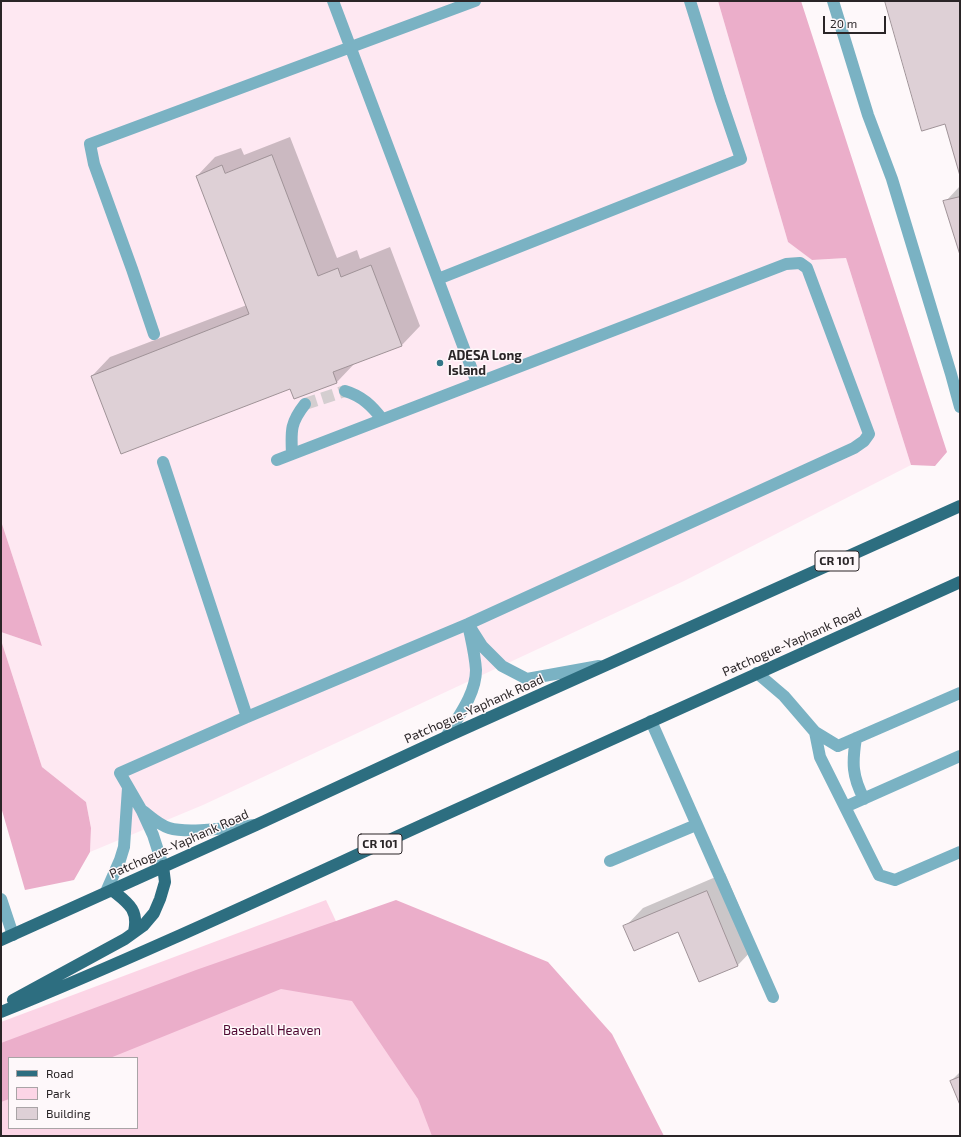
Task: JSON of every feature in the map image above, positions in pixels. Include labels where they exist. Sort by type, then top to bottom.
[{"type":"main road","name":"Patchogue-Yaphank Road","points":[[1,940],[256,825],[446,737],[960,506]]},
{"type":"main road","name":"Patchogue-Yaphank Road","points":[[1,1012],[62,987],[272,894],[960,582]]},
{"type":"main road","points":[[1,1006],[124,939],[143,926],[154,912],[160,899],[165,882],[163,866]]},
{"type":"main road","points":[[109,891],[130,906],[134,913],[136,922],[134,932]]},
{"type":"lane","points":[[333,1],[477,383]]},
{"type":"lane","points":[[154,334],[94,164],[90,144],[475,1]]},
{"type":"lane","points":[[438,279],[741,159],[690,1]]},
{"type":"lane","points":[[833,1],[868,115],[892,179],[956,373],[960,407]]},
{"type":"lane","points":[[163,866],[142,811],[120,773],[247,717],[468,624],[854,448],[864,441],[869,434],[807,268],[800,263],[786,264],[277,460]]},
{"type":"lane","points":[[345,391],[363,399],[382,419]]},
{"type":"lane","points":[[292,454],[291,430],[298,413],[305,404]]},
{"type":"lane","points":[[163,462],[247,717]]},
{"type":"lane","points":[[468,624],[482,646],[502,666],[527,679],[608,665]]},
{"type":"lane","points":[[446,737],[465,706],[473,686],[476,671],[468,624]]},
{"type":"lane","points":[[757,673],[784,696],[815,732],[838,746],[960,693]]},
{"type":"lane","points":[[651,721],[696,826],[773,997]]},
{"type":"lane","points":[[815,732],[820,757],[879,875],[895,880],[960,852]]},
{"type":"lane","points":[[856,738],[853,757],[854,768],[857,785],[864,799]]},
{"type":"lane","points":[[845,807],[960,756]]},
{"type":"lane","points":[[109,891],[123,851],[128,788]]},
{"type":"lane","points":[[142,811],[154,821],[168,828],[183,830],[256,825]]},
{"type":"lane","points":[[610,861],[696,826]]},
{"type":"lane","points":[[1,899],[12,935]]},
{"type":"shaded area","name":"ADESA Long Island","points":[[1,1],[718,1],[788,242],[812,260],[846,258],[911,465],[684,581],[203,805],[90,852],[91,828],[86,802],[42,767],[1,640],[1,632],[42,646],[1,521]]},
{"type":"shaded area","points":[[718,1],[801,1],[947,452],[935,466],[911,465],[846,258],[812,260],[788,242]]},
{"type":"shaded area","points":[[1,521],[42,646],[1,632]]},
{"type":"shaded area","points":[[1,640],[42,767],[86,802],[91,828],[90,852],[74,880],[25,890],[1,807]]},
{"type":"shaded area","points":[[396,900],[548,962],[612,1034],[664,1136],[432,1136],[418,1099],[352,1001],[281,989],[112,1057],[8,1057],[8,1099],[1,1102],[1,1043],[196,970]]},
{"type":"green space","name":"Baseball Heaven","points":[[326,900],[437,1136],[1,1136],[1,1022]]},
{"type":"building","points":[[885,1],[960,1],[960,176],[945,124],[922,131]]},
{"type":"building","points":[[272,155],[318,276],[338,268],[341,277],[371,265],[402,346],[333,372],[337,383],[294,399],[290,389],[121,454],[91,376],[249,314],[196,176],[222,165],[225,173]]},
{"type":"building","points":[[960,197],[960,255],[943,201]]},
{"type":"building","points":[[707,891],[738,966],[699,982],[678,932],[634,951],[623,926]]},
{"type":"building","points":[[960,1077],[960,1105],[950,1081]]},
{"type":"tunnel","points":[[305,404],[345,391]]},
{"type":"place","name":"ADESA Long Island","points":[[440,363]]}]
